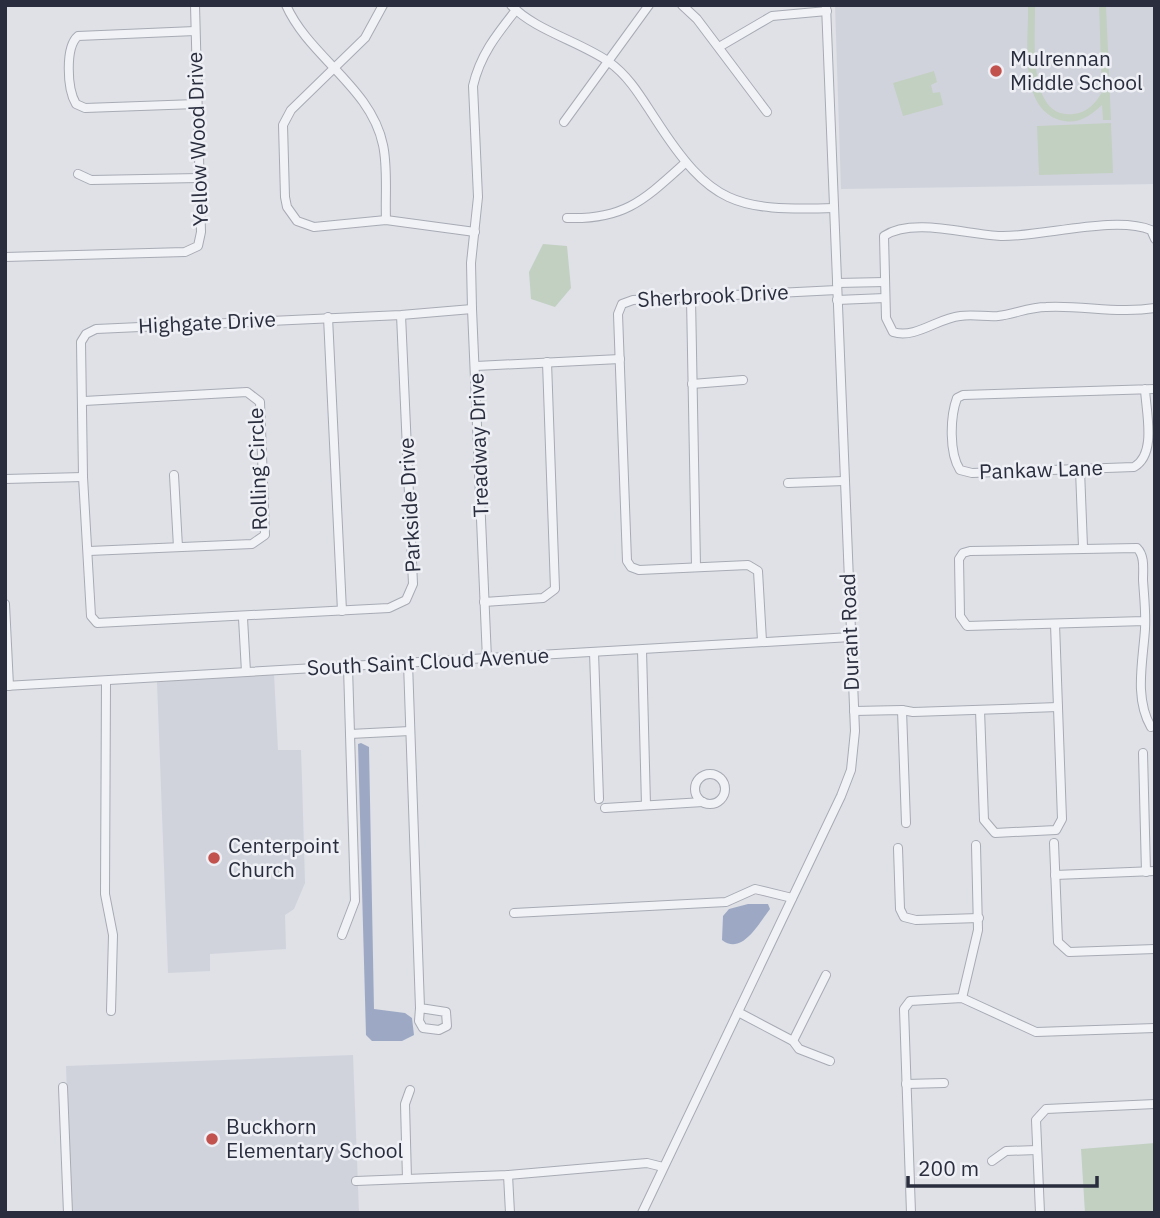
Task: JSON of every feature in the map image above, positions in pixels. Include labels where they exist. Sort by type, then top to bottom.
[{"type":"street","name":"Yellow Wood Drive","points":[[5,257],[193,250],[201,238],[195,5]]},
{"type":"street","points":[[286,5],[295,26],[333,70],[355,90],[371,113],[383,145],[386,220]]},
{"type":"street","points":[[383,5],[365,38],[290,110],[283,125],[287,207],[298,221],[314,227],[386,220],[475,232]]},
{"type":"street","points":[[564,122],[649,5]]},
{"type":"street","points":[[682,5],[719,47],[767,112]]},
{"type":"street","points":[[514,8],[609,62],[632,85],[684,164],[719,194],[747,205],[772,210],[834,208]]},
{"type":"street","name":"Treadway Drive","points":[[487,659],[472,309],[478,197],[473,86],[489,44],[514,8]]},
{"type":"street","points":[[719,47],[772,16],[827,8]]},
{"type":"street","name":"Durant Road","points":[[642,1213],[851,770],[854,711],[827,8]]},
{"type":"street","points":[[195,31],[78,36],[70,47],[71,89],[76,104],[85,108],[196,104]]},
{"type":"street","points":[[567,218],[598,219],[623,210],[646,198],[684,164]]},
{"type":"street","points":[[78,174],[91,180],[199,178]]},
{"type":"street","points":[[1155,239],[1151,230],[1134,226],[1000,236],[950,230],[903,229],[884,236],[886,318],[893,332],[898,334],[910,333],[952,317],[998,316],[1044,307],[1133,312],[1155,308]]},
{"type":"street","name":"Sherbrook Drive","points":[[620,359],[618,314],[622,304],[633,300],[691,298],[885,282]]},
{"type":"street","points":[[691,298],[696,567]]},
{"type":"street","points":[[837,300],[885,299]]},
{"type":"street","name":"Highgate Drive","points":[[243,618],[97,623],[91,616],[83,477],[84,401],[81,342],[86,334],[96,329],[328,317],[401,316],[472,309]]},
{"type":"street","name":"Parkside Drive","points":[[243,618],[389,608],[406,600],[413,584],[401,316]]},
{"type":"street","points":[[328,317],[342,611]]},
{"type":"street","points":[[476,366],[620,359],[627,561],[639,570],[748,565],[758,571],[762,642]]},
{"type":"street","points":[[484,602],[543,598],[555,589],[547,362]]},
{"type":"street","points":[[692,384],[743,380]]},
{"type":"street","name":"Pankaw Lane","points":[[1150,389],[1148,453],[1143,462],[1135,467],[972,473],[960,470],[955,461],[952,410],[957,398],[963,395],[1150,389]]},
{"type":"street","name":"Rolling Circle","points":[[84,401],[247,392],[260,402],[265,535],[252,544],[89,551]]},
{"type":"street","points":[[1080,470],[1083,547]]},
{"type":"street","points":[[174,474],[178,547]]},
{"type":"street","points":[[5,479],[83,477]]},
{"type":"street","points":[[788,484],[844,481]]},
{"type":"street","points":[[1145,621],[967,626],[960,616],[959,559],[963,553],[970,551],[1129,546],[1141,552],[1145,621],[1141,654],[1143,704],[1144,714],[1151,727]]},
{"type":"street","points":[[5,604],[7,686]]},
{"type":"street","points":[[243,618],[246,672]]},
{"type":"street","points":[[980,710],[984,820],[988,828],[995,833],[1048,832],[1060,825],[1062,819],[1055,624]]},
{"type":"street","name":"South Saint Cloud Avenue","points":[[7,686],[851,637]]},
{"type":"street","points":[[642,650],[646,805]]},
{"type":"street","points":[[594,652],[599,799]]},
{"type":"street","points":[[408,663],[420,1008]]},
{"type":"street","points":[[342,935],[355,901],[348,667]]},
{"type":"street","points":[[106,682],[105,894],[113,935],[111,1011]]},
{"type":"street","points":[[854,711],[913,712],[1058,707]]},
{"type":"street","points":[[902,710],[906,823]]},
{"type":"street","points":[[350,734],[410,731]]},
{"type":"street","points":[[1055,875],[1151,871],[1143,753]]},
{"type":"street","points":[[1144,795],[1155,794]]},
{"type":"street","points":[[604,808],[704,802]]},
{"type":"street","points":[[1054,843],[1058,942],[1069,952],[1155,949]]},
{"type":"street","points":[[962,998],[979,918],[976,845]]},
{"type":"street","points":[[898,848],[900,909],[904,917],[916,920],[979,918]]},
{"type":"street","points":[[514,913],[726,902],[755,889],[792,898]]},
{"type":"street","points":[[793,1041],[826,975]]},
{"type":"street","points":[[911,1213],[904,1009],[912,1000],[962,998],[1036,1032],[1155,1028]]},
{"type":"street","points":[[738,1012],[793,1041],[799,1049],[830,1061]]},
{"type":"street","points":[[906,1084],[944,1083]]},
{"type":"street","points":[[63,1087],[68,1213]]},
{"type":"street","points":[[407,1179],[405,1104],[410,1090]]},
{"type":"street","points":[[1040,1213],[1036,1120],[1046,1109],[1155,1104]]},
{"type":"street","points":[[992,1161],[1006,1151],[1037,1150]]},
{"type":"street","points":[[356,1181],[508,1175],[647,1164],[663,1167]]},
{"type":"street","points":[[508,1175],[510,1213]]},
{"type":"shaded area","name":"Mulrennan Middle School","points":[[835,5],[1155,5],[1155,184],[841,189]]},
{"type":"shaded area","points":[[274,674],[278,750],[301,750],[305,883],[294,909],[285,915],[286,949],[210,954],[210,971],[168,973],[157,682]]},
{"type":"shaded area","name":"Buckhorn Elementary School","points":[[353,1055],[359,1213],[71,1213],[66,1066]]},
{"type":"green space","points":[[1028,5],[1035,5],[1035,54],[1041,90],[1047,103],[1058,112],[1073,114],[1090,107],[1102,92],[1099,5],[1106,5],[1111,120],[1103,120],[1102,105],[1085,118],[1070,122],[1049,115],[1039,104],[1032,90],[1027,55]]},
{"type":"green space","points":[[934,71],[937,82],[931,85],[933,93],[940,92],[943,105],[903,116],[893,83]]},
{"type":"green space","points":[[1111,123],[1113,173],[1039,175],[1037,126]]},
{"type":"green space","points":[[543,244],[567,246],[571,288],[555,307],[531,299],[529,272]]},
{"type":"green space","points":[[1155,1143],[1155,1213],[1085,1213],[1081,1149]]},
{"type":"water","points":[[358,744],[369,747],[374,1009],[405,1013],[412,1018],[414,1035],[402,1041],[372,1041],[366,1035]]},
{"type":"water","points":[[748,904],[768,904],[770,909],[743,941],[729,944],[722,940],[723,916],[729,909]]},
{"type":"place","name":"Mulrennan Middle School","points":[[996,71]]},
{"type":"place","name":"Centerpoint Church","points":[[214,858]]},
{"type":"place","name":"Buckhorn Elementary School","points":[[212,1139]]}]
